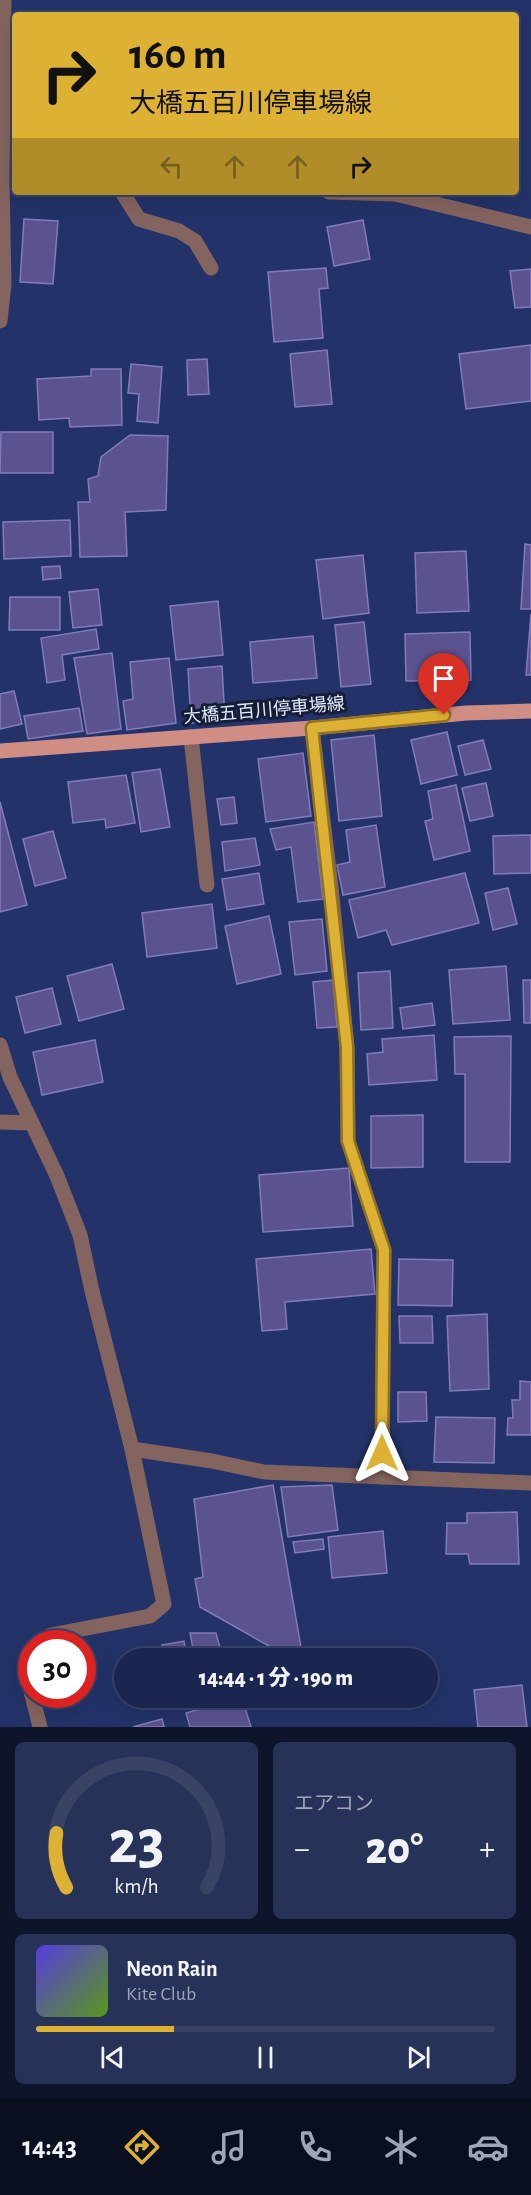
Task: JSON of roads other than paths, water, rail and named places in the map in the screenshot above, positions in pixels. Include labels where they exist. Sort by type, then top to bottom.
[{"type":"main road","name":"大橋五百川停車場線","points":[[0,751],[312,728],[466,713],[531,711]]},
{"type":"street","points":[[0,321],[4,284],[1,223],[6,181],[4,0]]},
{"type":"street","points":[[124,195],[139,219],[179,231],[195,241],[211,268]]},
{"type":"street","points":[[399,195],[531,227]]},
{"type":"street","points":[[312,728],[347,1047],[348,1141],[384,1250],[382,1477]]},
{"type":"street","points":[[191,737],[207,885]]},
{"type":"street","points":[[0,1045],[10,1077],[57,1176],[80,1235],[132,1449],[164,1604],[150,1616],[77,1630]]},
{"type":"street","points":[[0,1122],[32,1122]]},
{"type":"street","points":[[132,1449],[212,1461],[264,1472],[531,1483]]},
{"type":"street","points":[[35,1708],[40,1727]]}]
